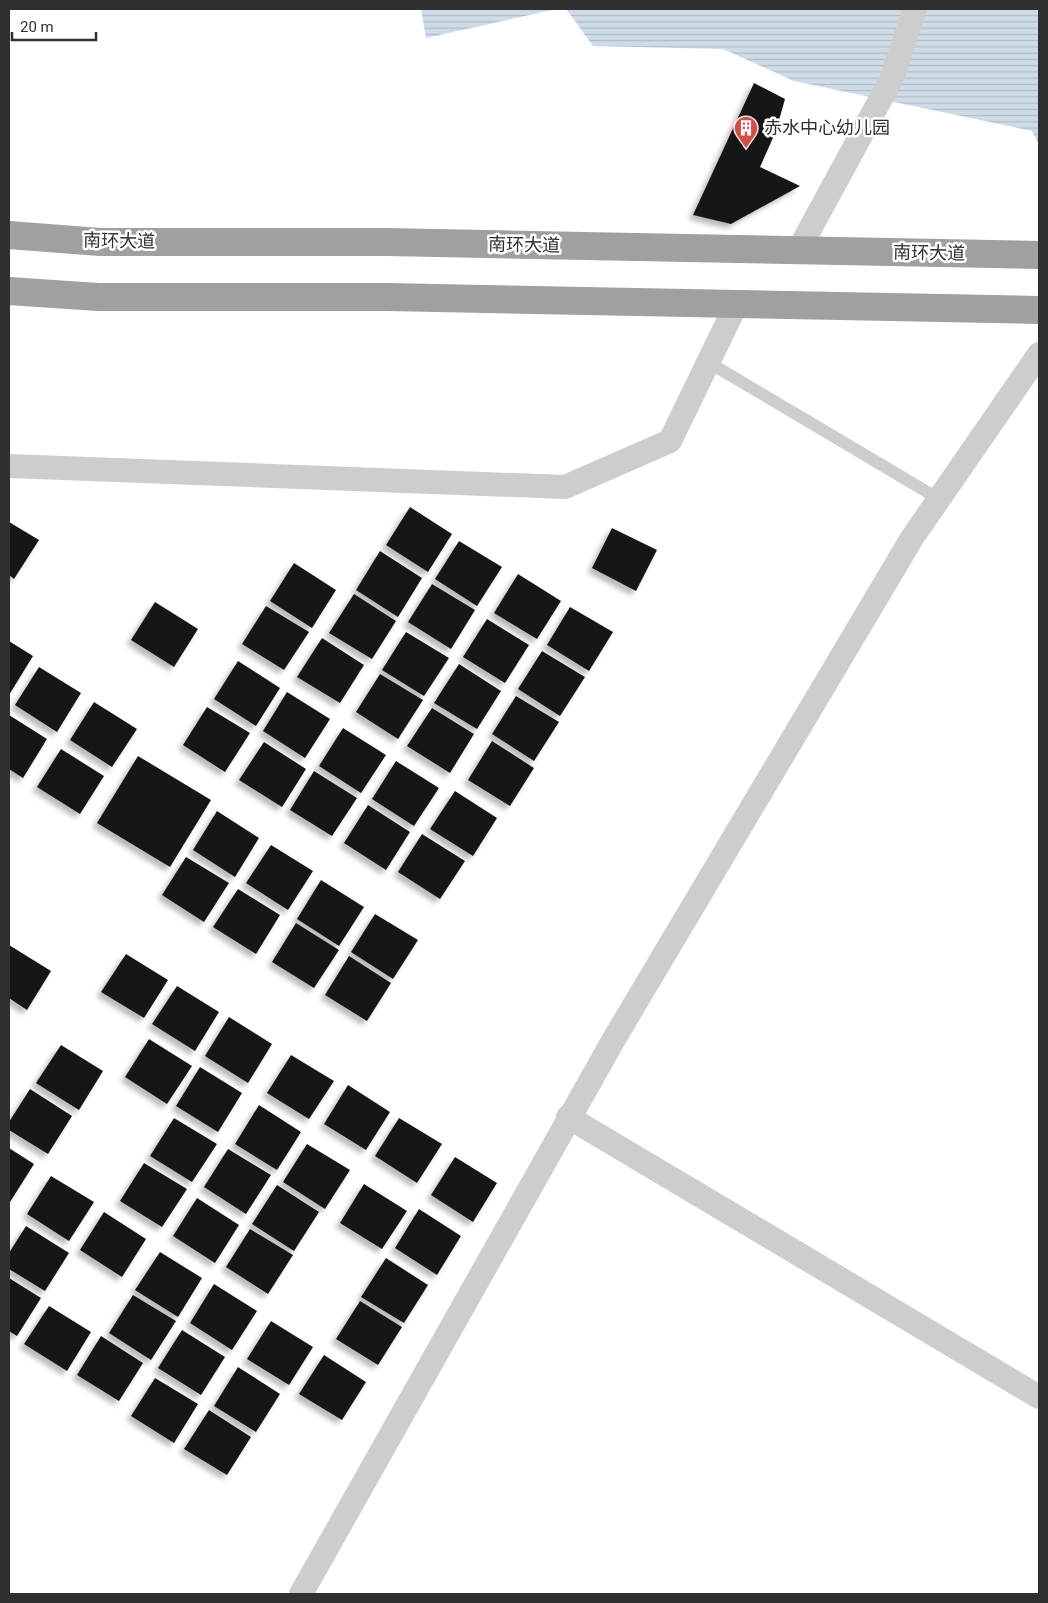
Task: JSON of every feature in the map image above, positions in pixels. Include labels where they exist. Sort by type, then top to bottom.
[{"type":"highway","name":"南环大道","points":[[9,235],[100,242],[387,242],[1039,255]]},
{"type":"highway","points":[[9,291],[98,298],[387,298],[1039,310]]},
{"type":"street","points":[[798,251],[891,80],[916,9]]},
{"type":"street","points":[[9,466],[565,487],[670,441],[736,305]]},
{"type":"street","points":[[301,1594],[568,1117],[912,538],[1039,354]]},
{"type":"street","points":[[568,1117],[1039,1397]]},
{"type":"lane","points":[[708,362],[939,500]]},
{"type":"water","points":[[421,9],[557,9],[426,38]]},
{"type":"water","points":[[566,9],[1039,9],[1039,145],[1032,131],[794,81],[723,49],[593,46]]},
{"type":"building","name":"赤水中心幼儿园","points":[[754,83],[785,99],[776,131],[760,167],[800,186],[731,224],[693,215]]},
{"type":"building","points":[[410,507],[452,534],[428,572],[386,545]]},
{"type":"building","points":[[9,522],[39,540],[14,579],[9,575]]},
{"type":"building","points":[[612,528],[657,550],[636,591],[592,568]]},
{"type":"building","points":[[459,541],[502,567],[477,606],[435,579]]},
{"type":"building","points":[[380,551],[422,578],[398,617],[356,590]]},
{"type":"building","points":[[294,563],[336,590],[312,628],[270,601]]},
{"type":"building","points":[[518,574],[561,601],[537,639],[494,613]]},
{"type":"building","points":[[432,584],[475,610],[451,649],[408,622]]},
{"type":"building","points":[[354,594],[396,621],[372,659],[329,633]]},
{"type":"building","points":[[155,602],[198,629],[174,667],[131,640]]},
{"type":"building","points":[[266,606],[309,632],[284,670],[242,644]]},
{"type":"building","points":[[570,607],[613,632],[589,671],[547,645]]},
{"type":"building","points":[[487,619],[529,645],[505,683],[463,657]]},
{"type":"building","points":[[406,632],[449,658],[424,696],[382,670]]},
{"type":"building","points":[[322,638],[364,665],[340,703],[297,677]]},
{"type":"building","points":[[9,641],[33,656],[9,695]]},
{"type":"building","points":[[542,651],[585,677],[560,716],[518,689]]},
{"type":"building","points":[[238,661],[280,688],[256,726],[214,699]]},
{"type":"building","points":[[459,664],[501,691],[477,729],[434,703]]},
{"type":"building","points":[[39,667],[81,693],[57,732],[15,705]]},
{"type":"building","points":[[380,674],[423,700],[398,739],[356,712]]},
{"type":"building","points":[[287,692],[330,719],[305,758],[263,731]]},
{"type":"building","points":[[516,696],[559,722],[534,761],[492,734]]},
{"type":"building","points":[[94,702],[137,729],[112,767],[70,740]]},
{"type":"building","points":[[207,707],[250,733],[225,772],[183,745]]},
{"type":"building","points":[[432,708],[474,734],[450,773],[407,746]]},
{"type":"building","points":[[9,715],[47,739],[23,778],[9,769]]},
{"type":"building","points":[[343,728],[386,755],[361,793],[319,766]]},
{"type":"building","points":[[492,741],[534,768],[510,806],[468,780]]},
{"type":"building","points":[[264,742],[306,769],[282,807],[239,780]]},
{"type":"building","points":[[61,749],[104,776],[80,814],[37,787]]},
{"type":"building","points":[[138,756],[211,800],[170,867],[97,823]]},
{"type":"building","points":[[396,761],[439,788],[414,826],[372,799]]},
{"type":"building","points":[[314,771],[357,798],[332,836],[290,810]]},
{"type":"building","points":[[455,791],[497,818],[473,856],[430,829]]},
{"type":"building","points":[[368,805],[410,832],[386,870],[344,843]]},
{"type":"building","points":[[217,811],[259,838],[235,877],[193,850]]},
{"type":"building","points":[[422,834],[465,861],[440,899],[398,872]]},
{"type":"building","points":[[271,845],[313,871],[288,910],[246,883]]},
{"type":"building","points":[[186,857],[229,883],[204,922],[162,895]]},
{"type":"building","points":[[321,880],[364,907],[339,946],[297,919]]},
{"type":"building","points":[[238,889],[280,915],[256,954],[213,927]]},
{"type":"building","points":[[375,914],[418,940],[393,979],[351,952]]},
{"type":"building","points":[[296,923],[339,950],[314,988],[272,962]]},
{"type":"building","points":[[9,945],[51,971],[27,1010],[9,998]]},
{"type":"building","points":[[126,954],[168,980],[144,1018],[101,992]]},
{"type":"building","points":[[349,956],[391,983],[367,1021],[325,995]]},
{"type":"building","points":[[177,986],[219,1012],[195,1051],[152,1024]]},
{"type":"building","points":[[229,1017],[272,1044],[248,1083],[205,1056]]},
{"type":"building","points":[[149,1039],[192,1066],[167,1104],[125,1077]]},
{"type":"building","points":[[61,1045],[103,1071],[79,1110],[36,1083]]},
{"type":"building","points":[[291,1055],[334,1081],[309,1119],[267,1093]]},
{"type":"building","points":[[200,1067],[242,1093],[218,1132],[176,1106]]},
{"type":"building","points":[[348,1085],[390,1112],[366,1150],[324,1124]]},
{"type":"building","points":[[30,1089],[72,1116],[48,1154],[9,1130],[9,1122]]},
{"type":"building","points":[[259,1105],[301,1132],[277,1170],[235,1144]]},
{"type":"building","points":[[174,1118],[217,1144],[192,1182],[150,1156]]},
{"type":"building","points":[[399,1118],[442,1144],[417,1183],[375,1156]]},
{"type":"building","points":[[307,1144],[350,1170],[325,1209],[283,1182]]},
{"type":"building","points":[[9,1148],[34,1164],[10,1202],[9,1201]]},
{"type":"building","points":[[228,1149],[271,1175],[246,1214],[204,1187]]},
{"type":"building","points":[[455,1157],[497,1183],[473,1222],[431,1195]]},
{"type":"building","points":[[144,1163],[187,1189],[162,1227],[120,1201]]},
{"type":"building","points":[[51,1176],[94,1202],[69,1241],[27,1214]]},
{"type":"building","points":[[364,1184],[407,1211],[382,1249],[340,1223]]},
{"type":"building","points":[[277,1185],[319,1212],[294,1251],[252,1224]]},
{"type":"building","points":[[197,1198],[239,1225],[215,1263],[173,1236]]},
{"type":"building","points":[[419,1209],[461,1236],[437,1275],[395,1248]]},
{"type":"building","points":[[104,1212],[146,1239],[122,1277],[80,1250]]},
{"type":"building","points":[[26,1226],[69,1253],[45,1291],[9,1269],[9,1253]]},
{"type":"building","points":[[250,1229],[293,1255],[268,1294],[226,1267]]},
{"type":"building","points":[[160,1252],[202,1278],[178,1317],[135,1290]]},
{"type":"building","points":[[386,1258],[428,1285],[404,1323],[361,1297]]},
{"type":"building","points":[[9,1278],[41,1298],[17,1336],[9,1331]]},
{"type":"building","points":[[214,1284],[257,1311],[232,1350],[190,1323]]},
{"type":"building","points":[[133,1295],[176,1321],[151,1360],[109,1333]]},
{"type":"building","points":[[360,1301],[402,1327],[378,1365],[336,1339]]},
{"type":"building","points":[[49,1306],[91,1332],[67,1371],[24,1344]]},
{"type":"building","points":[[271,1321],[313,1347],[289,1385],[247,1359]]},
{"type":"building","points":[[182,1330],[225,1357],[201,1395],[158,1368]]},
{"type":"building","points":[[101,1336],[143,1363],[119,1401],[77,1375]]},
{"type":"building","points":[[324,1355],[366,1382],[342,1420],[299,1394]]},
{"type":"building","points":[[238,1367],[280,1394],[256,1432],[214,1406]]},
{"type":"building","points":[[155,1378],[198,1404],[174,1443],[131,1416]]},
{"type":"building","points":[[209,1410],[251,1437],[227,1475],[184,1449]]},
{"type":"place","name":"赤水中心幼儿园","points":[[746,149]]}]
